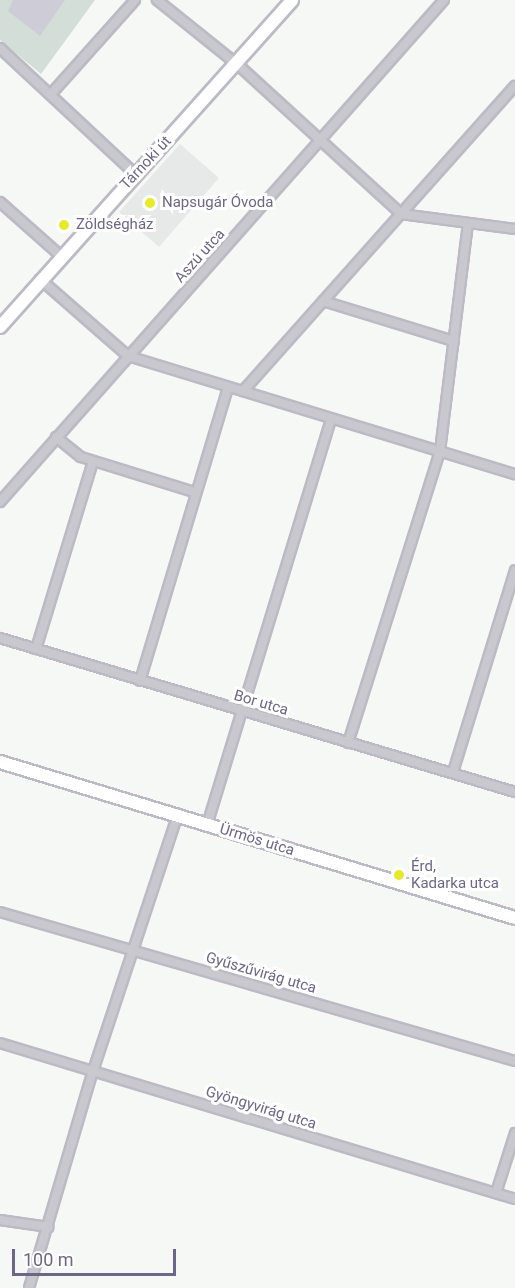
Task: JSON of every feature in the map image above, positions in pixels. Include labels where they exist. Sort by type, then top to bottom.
[{"type":"street","points":[[51,94],[135,0]]},
{"type":"street","points":[[157,0],[237,64],[401,214],[515,229]]},
{"type":"street","name":"Tárnoki út","points":[[0,327],[40,279],[237,64],[292,0]]},
{"type":"street","name":"Aszú utca","points":[[0,502],[444,0]]},
{"type":"street","points":[[0,48],[135,174]]},
{"type":"street","points":[[243,392],[515,86]]},
{"type":"street","points":[[0,202],[61,256]]},
{"type":"street","points":[[348,742],[440,451],[468,224]]},
{"type":"street","points":[[40,279],[128,356],[515,474]]},
{"type":"street","points":[[323,301],[454,341]]},
{"type":"street","points":[[140,681],[194,492],[228,387]]},
{"type":"street","points":[[207,825],[331,419]]},
{"type":"street","points":[[56,437],[68,449],[93,461],[194,492]]},
{"type":"street","points":[[36,649],[93,461]]},
{"type":"street","points":[[453,771],[515,570]]},
{"type":"street","name":"Bor utca","points":[[0,638],[241,711],[453,771],[515,792]]},
{"type":"street","name":"Ürmös utca","points":[[0,762],[515,918]]},
{"type":"street","points":[[29,1288],[93,1071],[177,817]]},
{"type":"street","name":"Gyűszűvirág utca","points":[[0,912],[515,1061]]},
{"type":"street","name":"Gyöngyvirág utca","points":[[0,1043],[515,1199]]},
{"type":"street","points":[[496,1194],[515,1133]]},
{"type":"street","points":[[0,1220],[48,1227]]},
{"type":"shaded area","points":[[0,0],[95,0],[41,74],[0,40]]},
{"type":"shaded area","points":[[13,0],[65,0],[40,36],[8,11]]},
{"type":"shaded area","points":[[180,144],[219,178],[159,247],[119,212]]},
{"type":"place","name":"Napsugár Óvoda","points":[[150,203]]},
{"type":"place","name":"Zöldségház","points":[[64,225]]},
{"type":"place","name":"Érd, Kadarka utca","points":[[399,875]]}]
